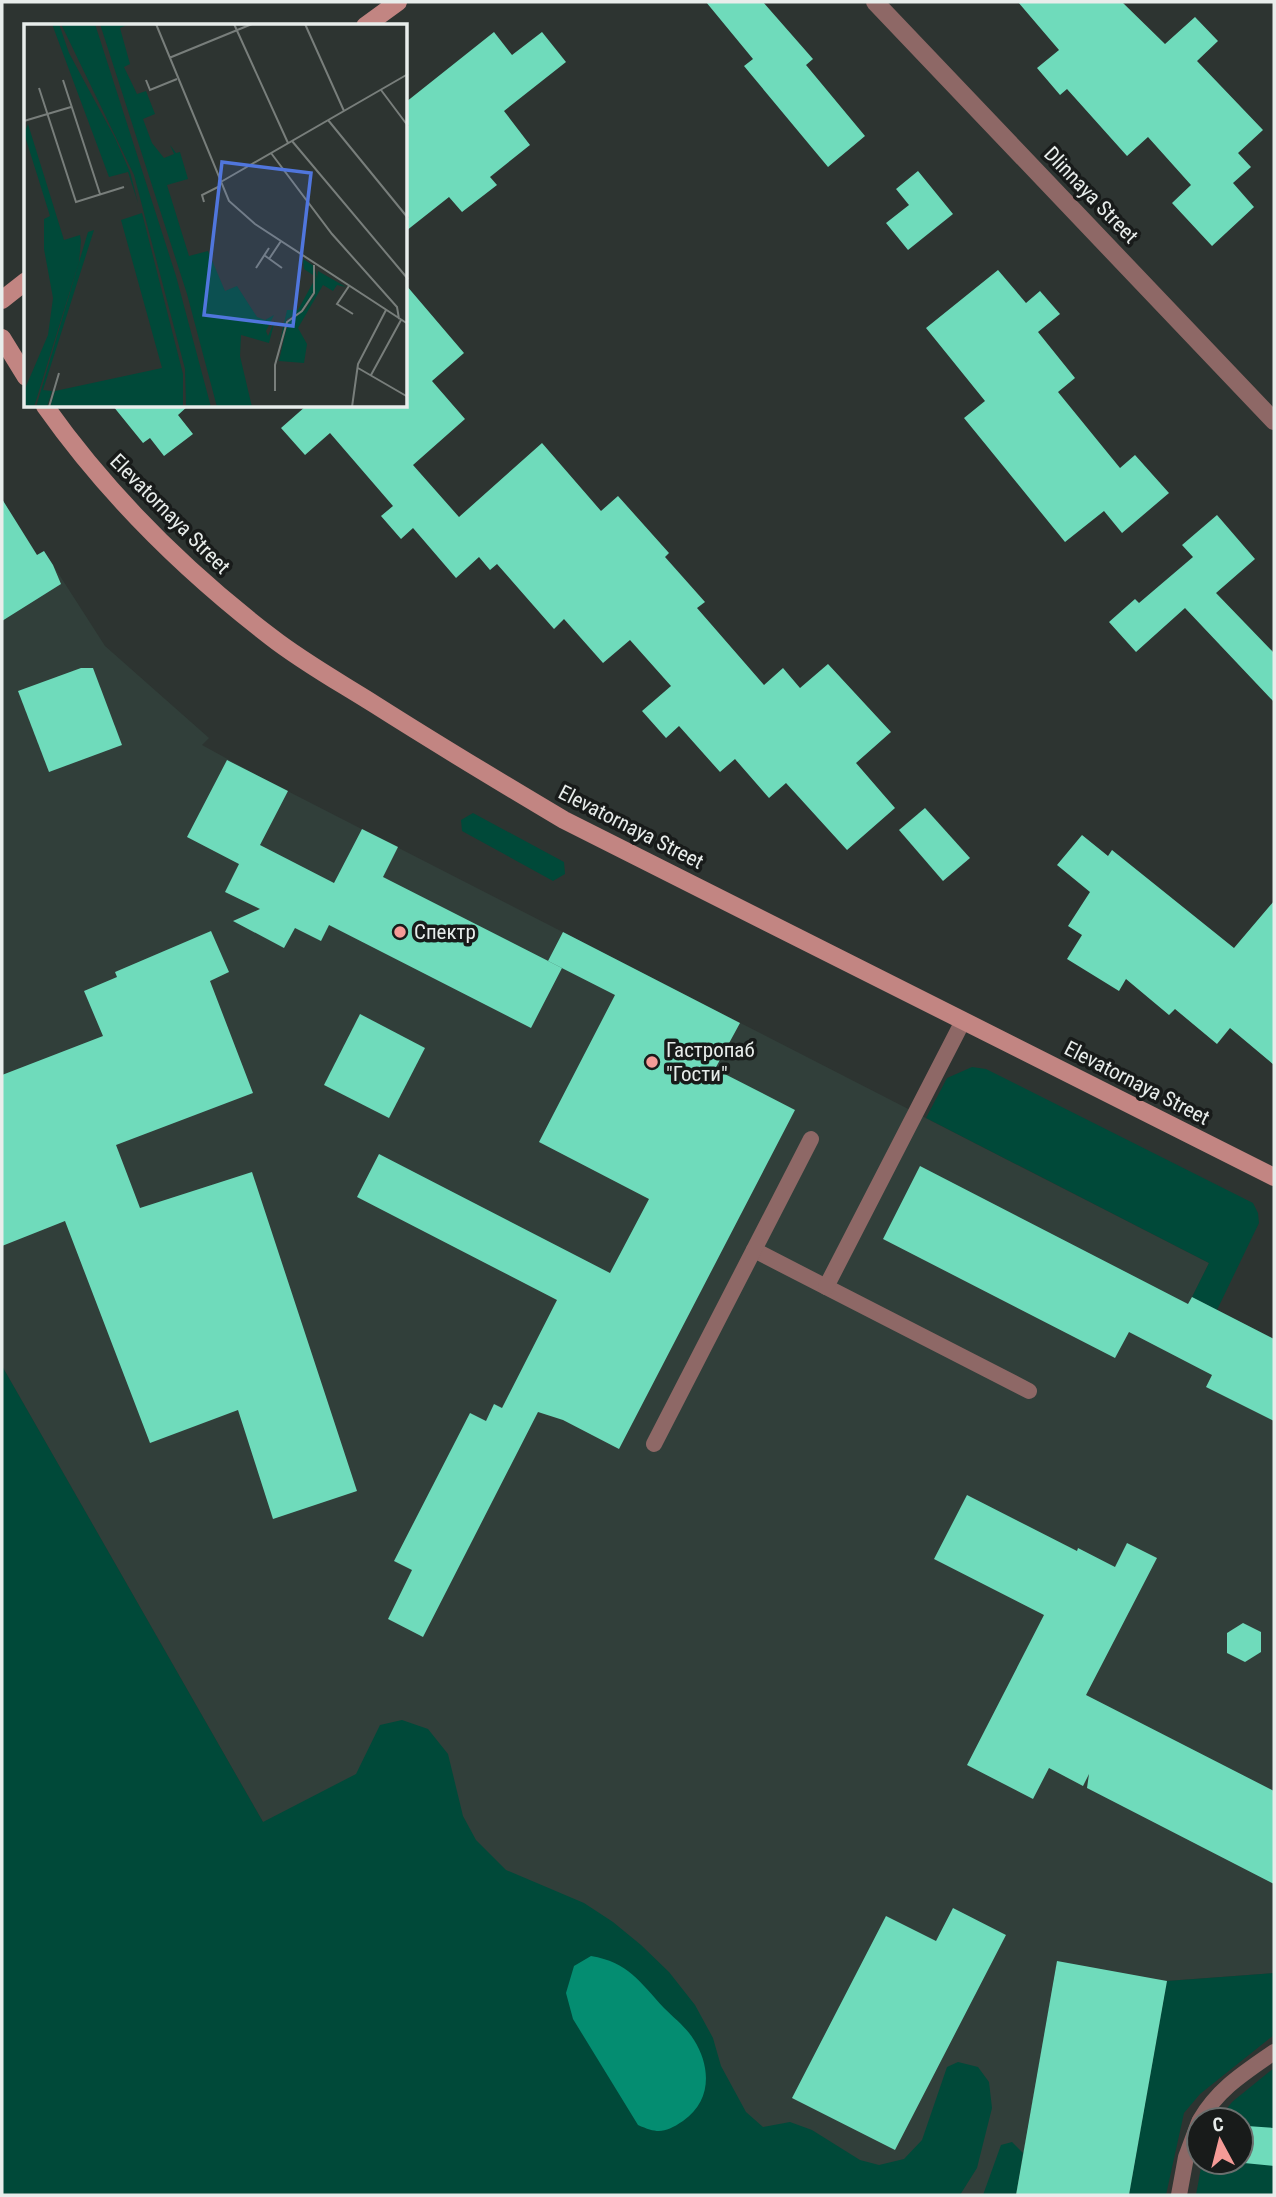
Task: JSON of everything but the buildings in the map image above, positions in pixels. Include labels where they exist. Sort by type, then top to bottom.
[{"type":"street","points":[[368,24],[397,2]]},
{"type":"street","name":"Dlinnaya Street","points":[[875,2],[1274,421]]},
{"type":"street","points":[[2,300],[24,283]]},
{"type":"street","points":[[5,349],[24,374]]},
{"type":"street","name":"Elevatornaya Street","points":[[47,408],[100,477],[161,543],[273,639],[468,763],[564,820],[1274,1177]]},
{"type":"lane","points":[[826,1287],[963,1021]]},
{"type":"lane","points":[[654,1444],[811,1139]]},
{"type":"lane","points":[[754,1250],[1029,1391]]},
{"type":"lane","points":[[1209,2106],[1213,2099],[1245,2072],[1274,2052]]},
{"type":"lane","points":[[1180,2195],[1185,2157]]},
{"type":"shaded area","points":[[2,499],[37,555],[44,551],[105,646],[209,738],[202,745],[1209,1263],[1192,1297],[1274,1339],[1274,1973],[1167,1981],[1129,2195],[678,2195],[263,1822],[2,1366]]},
{"type":"shaded area","points":[[473,813],[564,862],[565,874],[553,881],[462,831],[461,820]]},
{"type":"shaded area","points":[[972,1067],[986,1069],[1253,1203],[1259,1223],[1217,1310],[1192,1297],[1209,1263],[926,1118],[947,1078]]},
{"type":"shaded area","points":[[2,1366],[263,1822],[356,1774],[380,1725],[402,1720],[428,1729],[448,1754],[463,1816],[476,1840],[506,1870],[584,1903],[613,1922],[669,1972],[695,2005],[713,2038],[721,2066],[746,2112],[763,2127],[790,2122],[812,2130],[860,2160],[879,2165],[904,2159],[922,2140],[947,2067],[958,2062],[978,2067],[989,2082],[992,2108],[977,2168],[960,2195],[2,2195]]},
{"type":"shaded area","points":[[591,1956],[615,1963],[632,1974],[688,2031],[700,2050],[706,2072],[704,2094],[692,2113],[671,2128],[656,2131],[638,2125],[573,2019],[566,1993],[574,1966]]},
{"type":"shaded area","points":[[1274,1973],[1274,2035],[1200,2094],[1190,2106],[1185,2106],[1166,2195],[1129,2195],[1167,1981]]},
{"type":"shaded area","points":[[1274,2068],[1274,2195],[1196,2195],[1199,2176],[1255,2176],[1255,2106],[1229,2106]]},
{"type":"shaded area","points":[[1012,2142],[1023,2153],[1016,2195],[983,2195],[1001,2145]]},
{"type":"place","name":"Спектр","points":[[400,932]]},
{"type":"place","name":"Гастропаб \"Гости\"","points":[[652,1062]]}]
